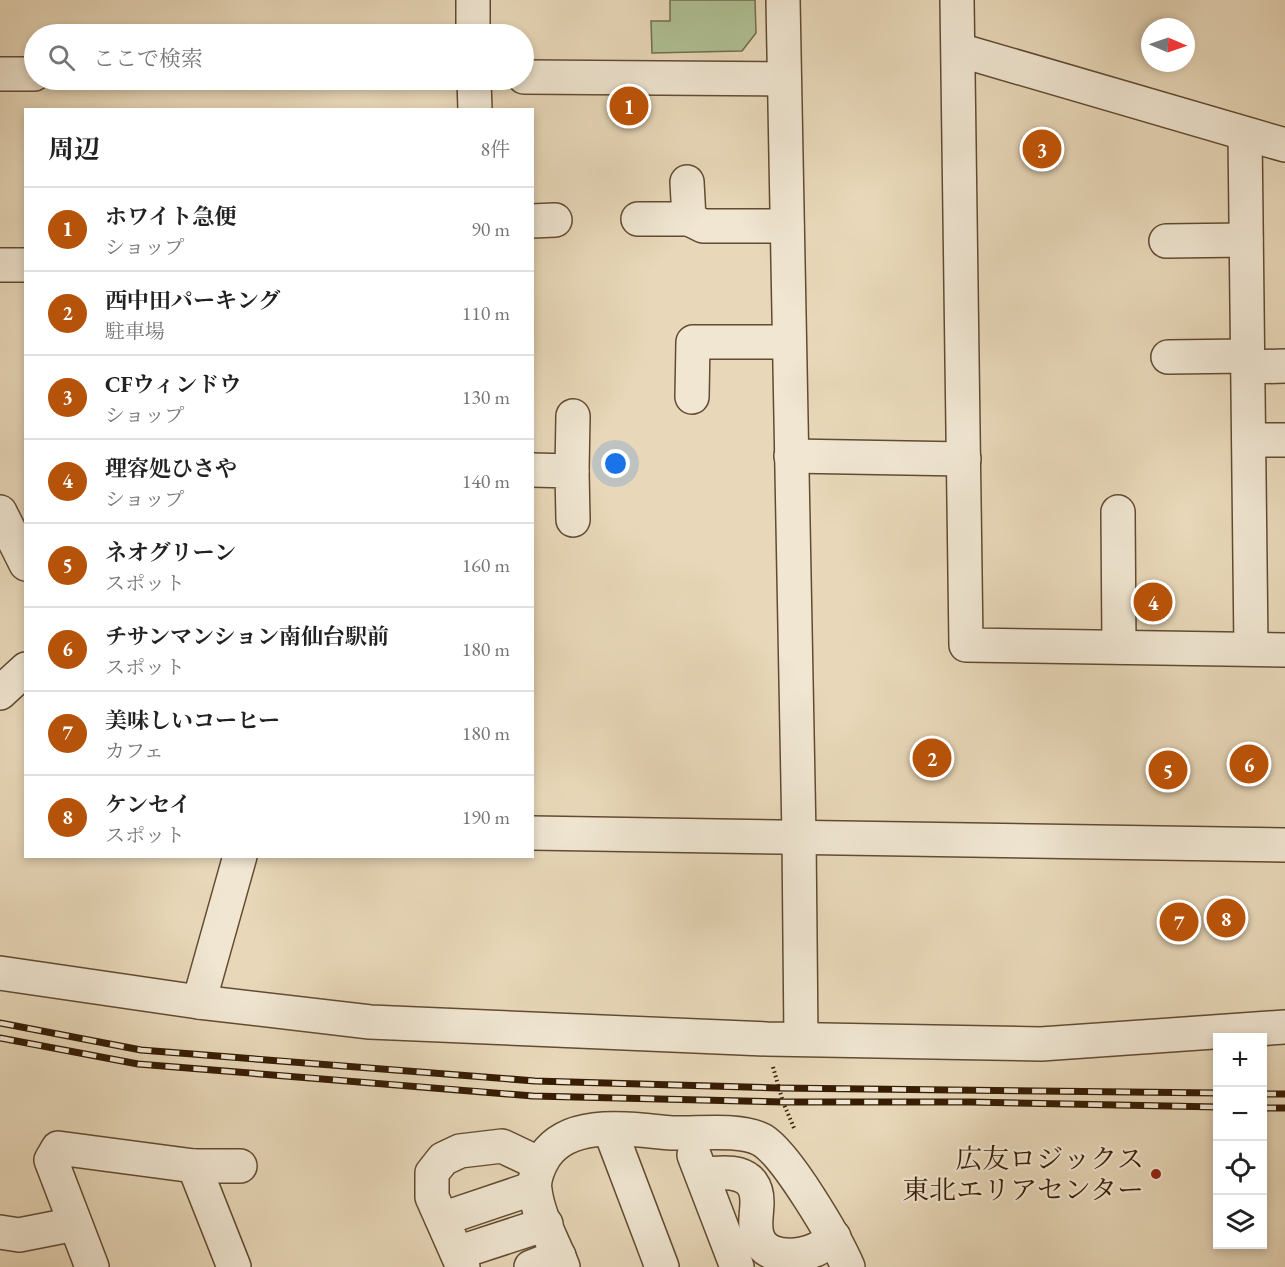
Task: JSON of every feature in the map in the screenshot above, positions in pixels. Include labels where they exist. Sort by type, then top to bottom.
[{"type":"street","points":[[473,0],[473,24]]},
{"type":"street","points":[[783,0],[801,1039]]},
{"type":"street","points":[[957,0],[966,645],[1285,650]]},
{"type":"street","points":[[959,50],[1285,145]]},
{"type":"street","points":[[0,74],[24,74]]},
{"type":"street","points":[[534,77],[784,79]]},
{"type":"street","points":[[474,90],[475,108]]},
{"type":"street","points":[[1245,134],[1251,648]]},
{"type":"street","points":[[687,182],[689,219]]},
{"type":"street","points":[[638,219],[689,219],[703,226],[787,226]]},
{"type":"street","points":[[1166,241],[1246,240]]},
{"type":"street","points":[[0,265],[24,265]]},
{"type":"street","points":[[692,397],[693,342],[789,342]]},
{"type":"street","points":[[1168,357],[1285,366]]},
{"type":"street","points":[[573,416],[573,520]]},
{"type":"street","points":[[1249,440],[1285,440]]},
{"type":"street","points":[[791,456],[964,459]]},
{"type":"street","points":[[534,470],[572,471]]},
{"type":"street","points":[[0,512],[24,560]]},
{"type":"street","points":[[1118,512],[1119,647]]},
{"type":"street","points":[[0,693],[24,671]]},
{"type":"street","points":[[534,833],[1285,845]]},
{"type":"street","points":[[199,1002],[239,858]]},
{"type":"street","points":[[0,973],[199,1002],[370,1022],[756,1039],[1041,1044],[1285,1028]]},
{"type":"street","points":[[610,1130],[662,1267]]},
{"type":"street","points":[[551,1264],[537,1176],[552,1146],[570,1135],[610,1130],[738,1134],[762,1140],[776,1152],[794,1176],[834,1237],[848,1267]]},
{"type":"street","points":[[686,1134],[737,1267]]},
{"type":"street","points":[[537,1176],[502,1146],[460,1151],[443,1159],[432,1173],[432,1197],[460,1260],[546,1224]]},
{"type":"street","points":[[92,1267],[51,1160],[58,1148],[194,1166],[240,1166]]},
{"type":"street","points":[[194,1166],[234,1267]]},
{"type":"street","points":[[702,1175],[740,1173],[749,1181],[757,1192],[756,1232],[760,1245],[766,1250],[789,1256],[804,1254],[818,1249],[834,1237]]},
{"type":"street","points":[[442,1219],[537,1176]]},
{"type":"street","points":[[0,1232],[19,1235],[75,1224]]},
{"type":"green space","points":[[670,0],[755,0],[756,33],[742,51],[652,53],[651,21],[670,21]]},
{"type":"railway","points":[[0,1023],[141,1050],[535,1081],[778,1088],[1213,1093]]},
{"type":"railway","points":[[0,1038],[138,1064],[533,1096],[783,1102],[970,1102],[1213,1107]]},
{"type":"railway","points":[[1267,1094],[1285,1094]]},
{"type":"railway","points":[[1267,1108],[1285,1108]]},
{"type":"place","name":"ホワイト急便","points":[[629,106]]},
{"type":"place","name":"CFウィンドウ","points":[[1042,149]]},
{"type":"place","name":"理容処ひさや","points":[[1153,602]]},
{"type":"place","name":"西中田パーキング","points":[[932,758]]},
{"type":"place","name":"チサンマンション南仙台駅前","points":[[1249,764]]},
{"type":"place","name":"ネオグリーン","points":[[1168,770]]},
{"type":"place","name":"ケンセイ","points":[[1226,918]]},
{"type":"place","name":"美味しいコーヒー","points":[[1179,922]]},
{"type":"place","name":"広友ロジックス 東北エリアセンター","points":[[1156,1174]]}]
